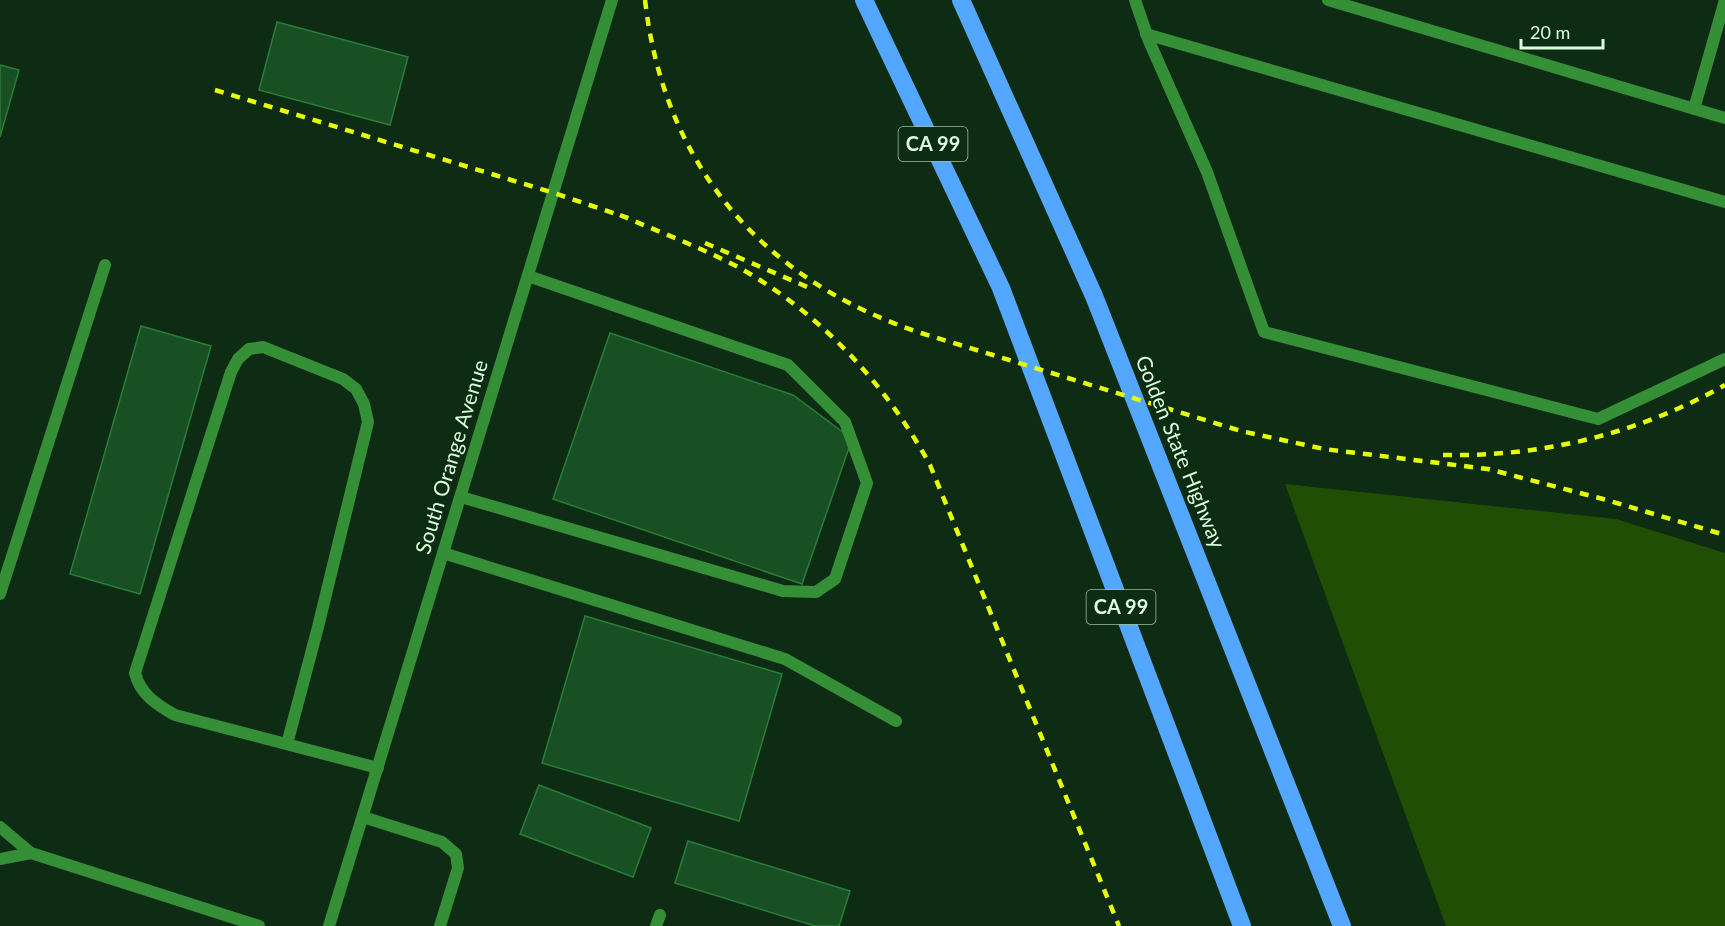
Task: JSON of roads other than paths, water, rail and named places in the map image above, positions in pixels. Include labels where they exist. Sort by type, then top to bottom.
[{"type":"highway","name":"CA 99","points":[[864,0],[1001,288],[1242,926]]},
{"type":"highway","name":"Golden State Highway","points":[[961,0],[1094,296],[1342,926]]},
{"type":"street","name":"South Orange Avenue","points":[[329,926],[612,0]]},
{"type":"street","points":[[1135,0],[1146,34],[1207,172],[1264,332],[1598,419],[1725,359]]},
{"type":"street","points":[[1328,0],[1725,118]]},
{"type":"street","points":[[1695,109],[1725,0]]},
{"type":"street","points":[[1146,34],[1725,202]]},
{"type":"street","points":[[0,594],[105,265]]},
{"type":"street","points":[[460,497],[783,591],[816,592],[835,579],[867,483],[845,422],[788,365],[528,276]]},
{"type":"street","points":[[287,744],[368,422],[364,404],[356,389],[343,379],[263,347],[249,350],[238,359],[231,372],[135,672],[137,683],[159,706],[176,715],[378,768]]},
{"type":"street","points":[[444,553],[785,659],[896,721]]},
{"type":"street","points":[[363,817],[442,842],[456,854],[458,868],[440,926]]},
{"type":"street","points":[[0,827],[31,853],[259,926]]},
{"type":"street","points":[[0,859],[31,853]]},
{"type":"railway","points":[[645,0],[656,60],[674,115],[699,165],[731,209],[769,249],[814,282],[865,311],[921,333],[1241,431],[1324,449],[1488,469],[1603,499],[1725,535]]},
{"type":"railway","points":[[215,90],[554,193],[628,218]]},
{"type":"railway","points":[[620,215],[724,260],[768,285],[823,328],[848,352],[893,406],[930,465],[1119,926]]},
{"type":"railway","points":[[705,243],[812,289]]},
{"type":"railway","points":[[1443,455],[1517,452],[1588,439],[1658,417],[1725,385]]}]
